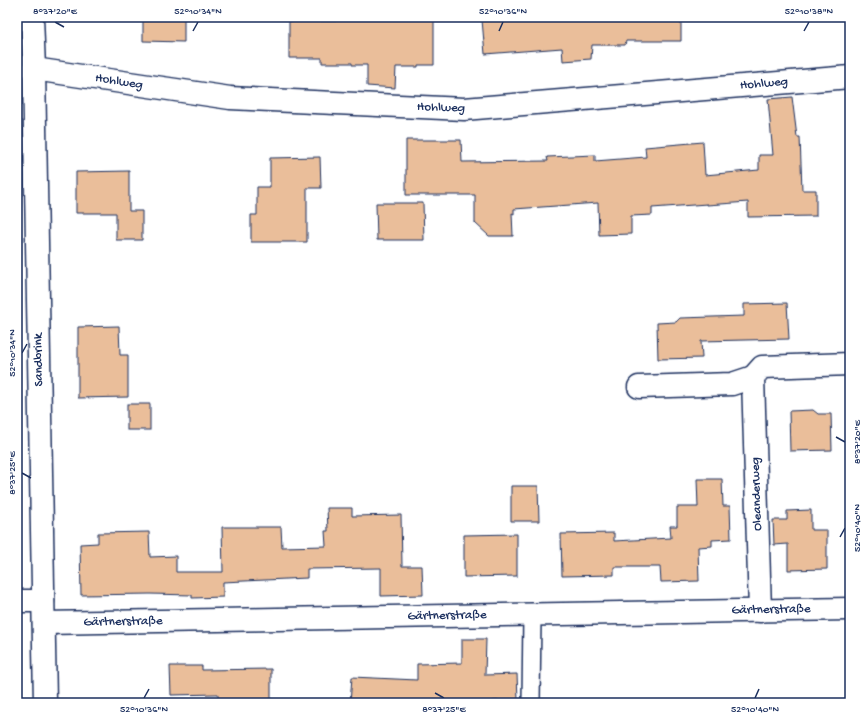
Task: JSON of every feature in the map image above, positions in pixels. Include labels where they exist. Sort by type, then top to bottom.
[{"type":"street","name":"Sandbrink","points":[[32,17],[45,703]]},
{"type":"street","name":"Hohlweg","points":[[34,69],[230,98],[464,109],[850,77]]},
{"type":"street","points":[[639,387],[732,384],[753,377],[762,367],[850,364]]},
{"type":"street","name":"Oleanderweg","points":[[753,377],[760,611]]},
{"type":"street","points":[[17,601],[43,601]]},
{"type":"street","name":"Gärtnerstraße","points":[[44,623],[850,609]]},
{"type":"lane","points":[[531,703],[532,614]]},
{"type":"building","points":[[143,17],[184,17],[184,42],[143,41]]},
{"type":"building","points":[[336,17],[434,17],[434,65],[396,67],[395,88],[367,86],[367,65],[352,65],[352,63],[322,63],[322,58],[289,58],[289,21],[336,21]]},
{"type":"building","points":[[492,17],[681,17],[681,41],[626,41],[625,45],[592,45],[591,59],[563,61],[562,48],[485,54],[482,20],[492,20]]},
{"type":"building","points":[[792,97],[797,137],[800,137],[802,190],[816,190],[816,216],[748,217],[748,202],[652,208],[652,215],[631,216],[631,234],[599,235],[598,203],[514,209],[514,214],[512,213],[513,236],[489,236],[475,223],[475,195],[406,195],[406,140],[461,140],[462,162],[548,161],[547,157],[595,155],[595,161],[646,157],[645,147],[703,142],[705,175],[759,170],[759,155],[773,155],[768,99]]},
{"type":"building","points":[[320,157],[321,188],[307,188],[307,242],[251,242],[251,215],[257,215],[257,187],[270,187],[270,158]]},
{"type":"building","points":[[129,171],[129,211],[142,211],[142,240],[116,240],[116,213],[76,213],[76,172]]},
{"type":"building","points":[[376,203],[423,203],[424,240],[377,240]]},
{"type":"building","points":[[787,303],[789,339],[701,341],[702,358],[658,359],[657,323],[676,322],[680,318],[744,316],[744,304]]},
{"type":"building","points":[[119,326],[120,355],[128,355],[128,397],[78,398],[78,327]]},
{"type":"building","points":[[127,404],[150,404],[150,430],[127,430]]},
{"type":"building","points":[[813,410],[818,414],[831,414],[832,450],[790,451],[789,411]]},
{"type":"building","points":[[697,479],[722,479],[723,506],[730,506],[731,539],[712,540],[712,546],[698,547],[699,581],[661,582],[660,567],[614,567],[614,575],[562,576],[561,534],[614,533],[614,541],[671,538],[670,526],[677,526],[677,507],[698,507]]},
{"type":"building","points":[[511,486],[538,486],[539,521],[511,521]]},
{"type":"building","points":[[327,508],[352,508],[352,516],[401,515],[402,566],[422,566],[423,595],[381,596],[381,568],[307,569],[307,578],[223,582],[223,597],[192,598],[192,595],[150,594],[81,595],[80,544],[98,543],[98,533],[149,532],[150,557],[176,556],[176,572],[223,572],[222,527],[281,527],[282,547],[326,546],[325,531],[328,531]]},
{"type":"building","points":[[811,510],[811,530],[827,530],[827,569],[788,570],[788,544],[774,545],[773,520],[787,520],[787,511]]},
{"type":"building","points":[[517,534],[517,576],[464,577],[464,535]]},
{"type":"building","points":[[462,639],[486,639],[485,675],[517,674],[518,700],[493,701],[493,703],[350,703],[352,677],[417,680],[417,664],[462,663]]},
{"type":"building","points":[[170,666],[202,666],[202,670],[271,669],[271,703],[218,703],[218,694],[171,695]]}]
